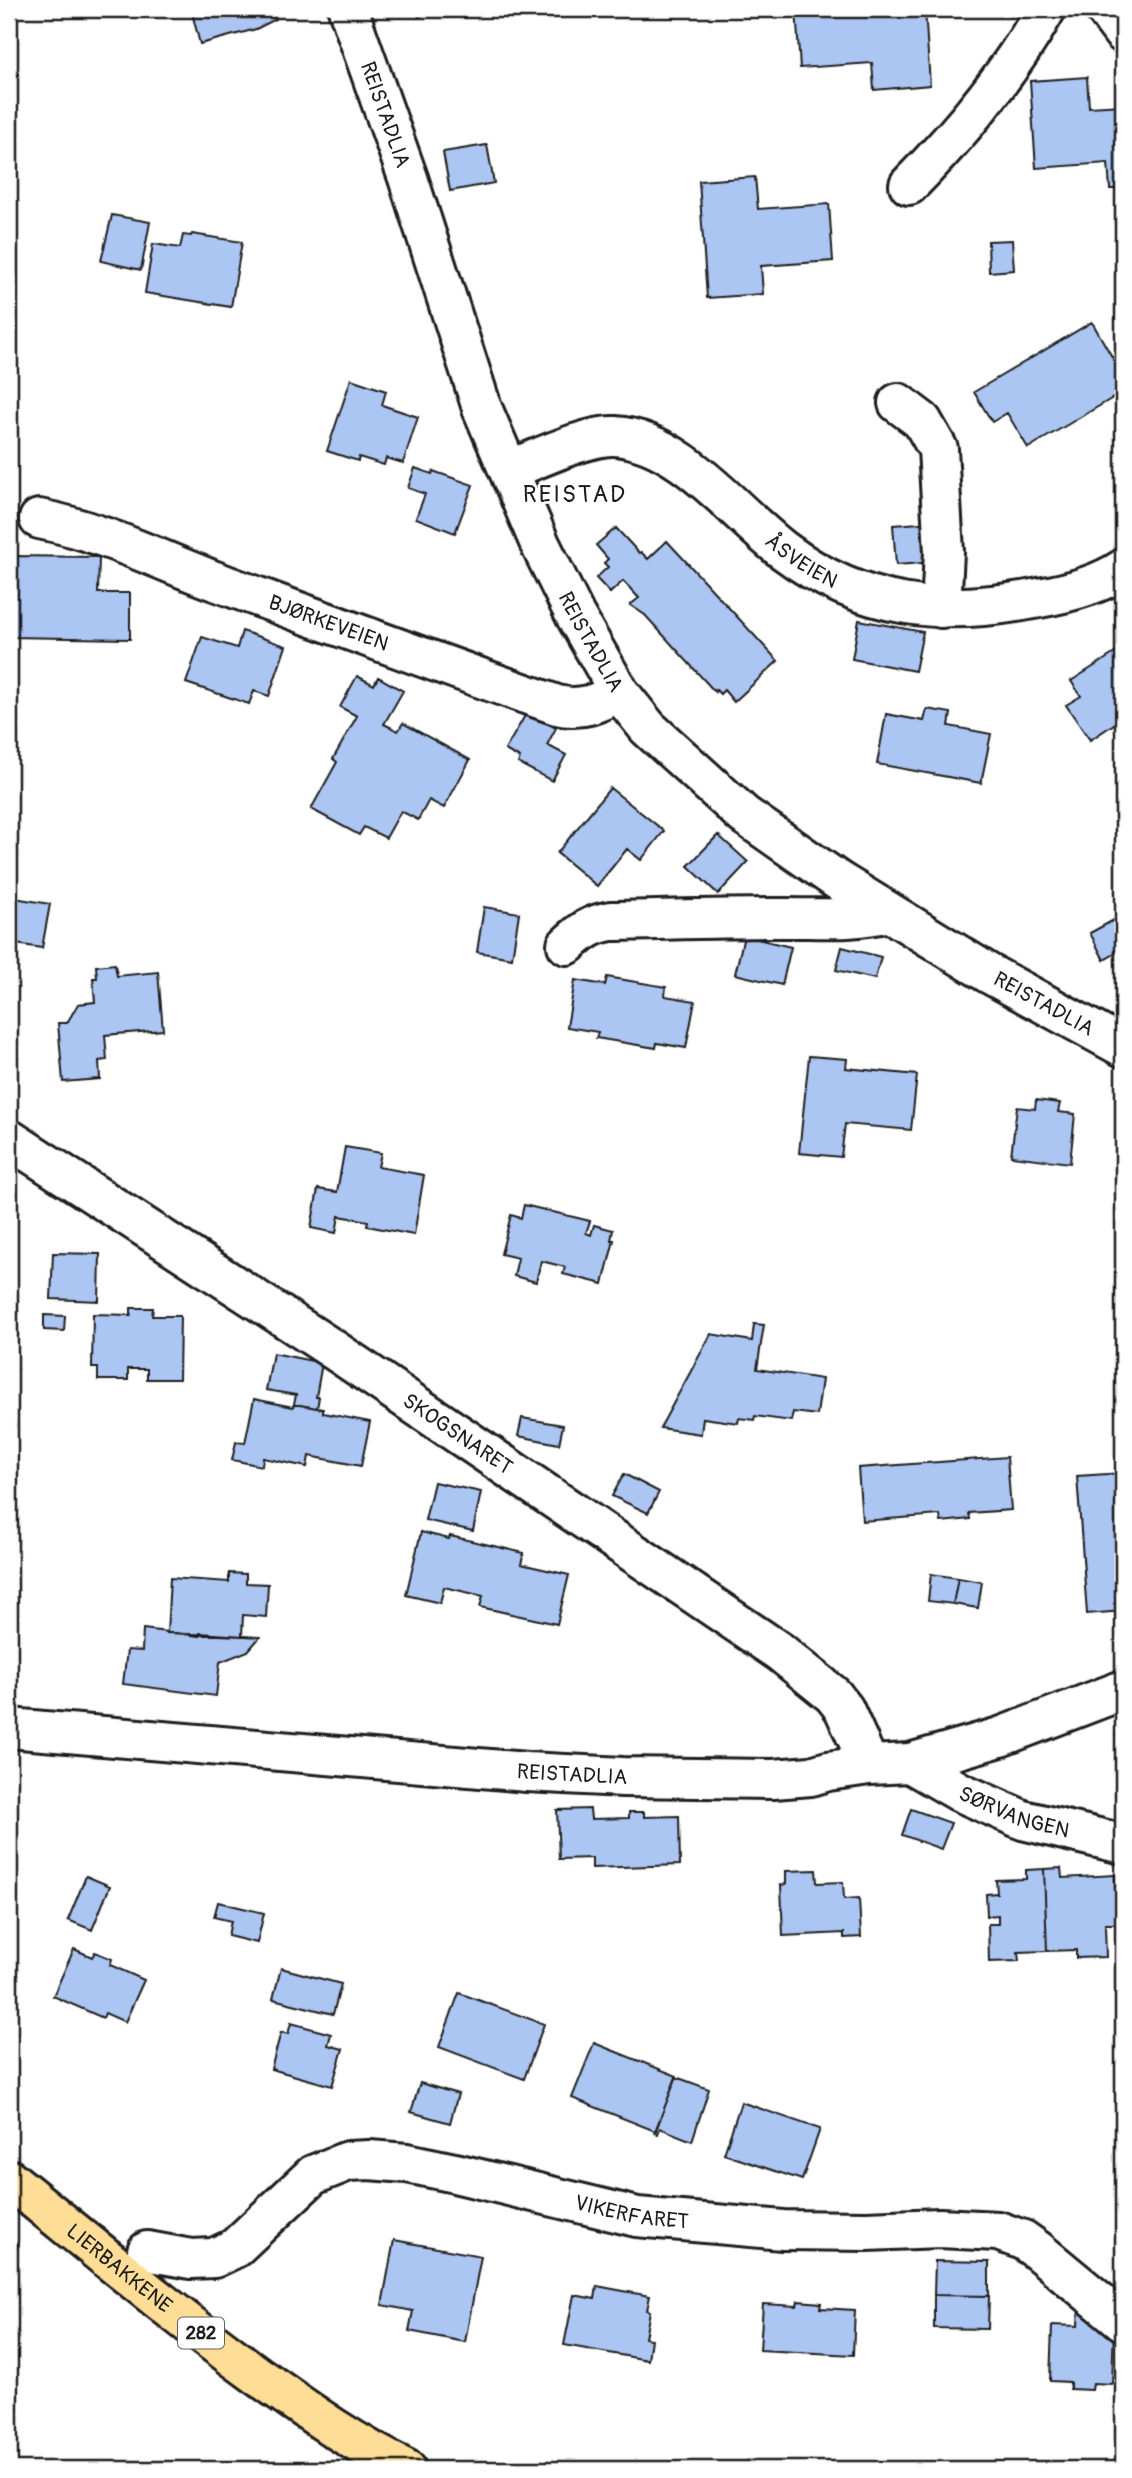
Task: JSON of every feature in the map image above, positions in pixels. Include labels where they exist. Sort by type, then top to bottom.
[{"type":"main road","name":"LIERBAKKENE","points":[[9,2179],[222,2349],[311,2414],[370,2451],[406,2469]]},
{"type":"street","name":"REISTADLIA","points":[[348,9],[408,178],[482,408],[558,580],[620,692],[648,728],[744,815],[840,882],[988,974],[1123,1047]]},
{"type":"street","points":[[909,185],[945,149],[1011,65],[1046,9]]},
{"type":"street","points":[[1105,9],[1123,33]]},
{"type":"street","points":[[898,403],[922,421],[938,449],[944,552],[941,608]]},
{"type":"street","name":"ÅSVEIEN","points":[[509,470],[593,439],[613,436],[649,443],[677,459],[783,550],[830,580],[877,597],[914,606],[965,609],[998,606],[1062,594],[1119,577]]},
{"type":"street","name":"BJØRKEVEIEN","points":[[39,519],[107,538],[219,582],[557,705],[572,709],[582,708],[620,692]]},
{"type":"street","points":[[567,945],[595,923],[611,921],[837,919],[868,917],[888,912]]},
{"type":"street","name":"SKOGSNARET","points":[[9,1139],[323,1343],[780,1652],[833,1695],[844,1709],[869,1765]]},
{"type":"street","name":"REISTADLIA","points":[[9,1728],[527,1772],[773,1779],[811,1776],[869,1765],[910,1763],[1000,1737],[1123,1690]]},
{"type":"street","name":"SØRVANGEN","points":[[910,1763],[960,1792],[1023,1819],[1123,1844]]},
{"type":"street","name":"VIKERFARET","points":[[147,2251],[191,2259],[214,2258],[235,2248],[313,2175],[348,2161],[369,2160],[407,2163],[455,2173],[637,2217],[783,2230],[940,2228],[998,2231],[1023,2240],[1038,2250],[1123,2321]]},
{"type":"building","points":[[191,9],[273,9],[276,19],[256,29],[200,44]]},
{"type":"building","points":[[414,9],[433,9],[419,17]]},
{"type":"building","points":[[453,9],[470,9],[457,16]]},
{"type":"building","points":[[796,9],[925,9],[930,85],[874,90],[872,63],[800,68]]},
{"type":"building","points":[[1087,77],[1089,107],[1123,105],[1123,189],[1110,189],[1108,163],[1036,168],[1030,81]]},
{"type":"building","points":[[487,145],[494,183],[450,191],[443,152]]},
{"type":"building","points":[[755,177],[758,209],[829,204],[833,261],[761,266],[763,294],[707,298],[699,181]]},
{"type":"building","points":[[112,215],[150,222],[141,270],[101,261]]},
{"type":"building","points":[[183,235],[242,242],[231,307],[145,293],[153,244],[180,248]]},
{"type":"building","points":[[1012,240],[1014,270],[989,272],[988,241]]},
{"type":"building","points":[[1092,322],[1123,376],[1123,392],[1028,448],[1007,413],[992,422],[974,392]]},
{"type":"building","points":[[9,330],[16,372],[9,373]]},
{"type":"building","points":[[351,379],[386,391],[382,405],[418,417],[403,463],[386,458],[384,465],[359,457],[358,461],[327,451]]},
{"type":"building","points":[[415,468],[432,474],[433,471],[473,485],[455,533],[416,518],[425,494],[408,488]]},
{"type":"building","points":[[934,522],[937,562],[896,565],[893,525]]},
{"type":"building","points":[[616,528],[648,559],[667,541],[778,661],[734,702],[724,690],[720,694],[716,690],[715,692],[645,615],[630,605],[639,598],[623,581],[610,593],[596,578],[608,567],[604,563],[608,559],[596,545]]},
{"type":"building","points":[[9,556],[99,557],[98,593],[130,593],[130,639],[9,637]]},
{"type":"building","points":[[859,620],[923,632],[915,671],[852,659]]},
{"type":"building","points":[[242,631],[286,646],[269,696],[254,691],[249,704],[186,683],[202,637],[237,648]]},
{"type":"building","points":[[1121,649],[1123,718],[1090,740],[1066,705],[1081,696],[1071,681]]},
{"type":"building","points":[[357,676],[374,685],[378,677],[403,691],[384,724],[398,731],[403,723],[470,760],[444,808],[429,800],[418,820],[401,811],[386,838],[364,827],[359,835],[311,809],[337,762],[333,759],[357,716],[340,707]]},
{"type":"building","points":[[927,709],[951,713],[949,726],[991,734],[981,783],[877,764],[886,714],[924,721]]},
{"type":"building","points":[[527,712],[556,728],[547,745],[566,755],[552,781],[518,763],[520,758],[505,750]]},
{"type":"building","points":[[610,788],[664,831],[641,860],[627,849],[597,886],[557,853]]},
{"type":"building","points":[[718,835],[748,862],[718,894],[688,866]]},
{"type":"building","points":[[9,897],[50,904],[42,948],[9,943]]},
{"type":"building","points":[[484,907],[519,913],[512,958],[477,952]]},
{"type":"building","points":[[1123,915],[1123,949],[1104,960],[1090,933]]},
{"type":"building","points":[[744,936],[791,947],[782,985],[735,974]]},
{"type":"building","points":[[842,947],[881,957],[875,979],[836,970]]},
{"type":"building","points":[[115,964],[117,976],[158,972],[163,1030],[105,1035],[107,1060],[99,1061],[100,1079],[63,1082],[58,1023],[67,1023],[78,1004],[95,1002],[93,978],[97,978],[96,966]]},
{"type":"building","points":[[607,977],[666,987],[665,996],[695,1001],[686,1048],[657,1043],[656,1048],[596,1038],[598,1032],[567,1027],[575,980],[605,985]]},
{"type":"building","points":[[809,1056],[847,1059],[846,1068],[917,1075],[911,1130],[845,1124],[841,1157],[799,1153]]},
{"type":"building","points":[[1036,1100],[1060,1103],[1058,1112],[1075,1114],[1070,1163],[1011,1156],[1017,1107],[1035,1109]]},
{"type":"building","points":[[345,1147],[381,1153],[378,1167],[424,1175],[414,1235],[367,1226],[368,1221],[339,1216],[336,1233],[311,1228],[318,1189],[337,1192]]},
{"type":"building","points":[[524,1205],[590,1221],[586,1233],[591,1235],[594,1225],[613,1230],[611,1240],[614,1240],[603,1284],[563,1274],[565,1267],[541,1261],[536,1282],[514,1276],[518,1258],[501,1254],[511,1215],[521,1218]]},
{"type":"building","points":[[53,1253],[100,1254],[99,1301],[51,1299]]},
{"type":"building","points":[[131,1308],[153,1308],[152,1316],[180,1316],[179,1379],[147,1379],[147,1369],[128,1369],[128,1380],[98,1380],[98,1368],[92,1368],[93,1314],[131,1315]]},
{"type":"building","points":[[44,1315],[65,1316],[64,1331],[44,1330]]},
{"type":"building","points":[[754,1324],[764,1325],[757,1369],[822,1379],[817,1415],[793,1412],[791,1421],[755,1416],[754,1420],[739,1418],[738,1423],[703,1418],[701,1434],[660,1428],[711,1334],[752,1341]]},
{"type":"building","points":[[273,1353],[322,1363],[316,1397],[319,1397],[317,1408],[294,1404],[296,1395],[266,1390]]},
{"type":"building","points":[[254,1399],[293,1407],[294,1404],[323,1409],[323,1413],[370,1422],[361,1466],[309,1456],[307,1467],[263,1458],[262,1466],[232,1460],[236,1442],[245,1443]]},
{"type":"building","points":[[522,1418],[563,1425],[559,1444],[518,1436]]},
{"type":"building","points":[[1007,1457],[1011,1510],[969,1513],[970,1519],[941,1522],[940,1515],[862,1521],[858,1468]]},
{"type":"building","points":[[1123,1473],[1123,1611],[1087,1614],[1077,1476]]},
{"type":"building","points":[[624,1474],[659,1492],[648,1513],[612,1496]]},
{"type":"building","points":[[434,1482],[481,1492],[473,1531],[425,1520]]},
{"type":"building","points":[[421,1532],[524,1553],[521,1564],[569,1575],[557,1624],[480,1607],[483,1596],[444,1587],[440,1603],[406,1595]]},
{"type":"building","points":[[229,1573],[246,1574],[246,1583],[268,1584],[266,1617],[243,1615],[242,1636],[167,1633],[170,1578],[229,1582]]},
{"type":"building","points":[[931,1574],[958,1578],[953,1604],[928,1601]]},
{"type":"building","points":[[958,1578],[982,1582],[978,1608],[953,1604]]},
{"type":"building","points":[[143,1629],[200,1636],[200,1633],[260,1637],[248,1651],[220,1662],[216,1696],[123,1684],[127,1650],[142,1651]]},
{"type":"building","points":[[1123,1732],[1123,1766],[1116,1734]]},
{"type":"building","points":[[590,1809],[591,1819],[629,1818],[629,1812],[644,1812],[644,1817],[679,1816],[680,1865],[592,1868],[592,1858],[559,1859],[557,1810]]},
{"type":"building","points":[[911,1809],[951,1823],[941,1849],[902,1835]]},
{"type":"building","points":[[1061,1868],[1062,1878],[1115,1875],[1117,1924],[1105,1924],[1106,1957],[1076,1958],[1076,1950],[1047,1951],[1044,1869]]},
{"type":"building","points":[[1044,1869],[1047,1951],[1018,1952],[1019,1961],[989,1962],[988,1924],[998,1924],[998,1915],[987,1916],[986,1894],[997,1893],[996,1880],[1026,1879],[1026,1870]]},
{"type":"building","points":[[816,1870],[817,1883],[843,1882],[844,1899],[859,1898],[861,1937],[844,1938],[844,1933],[783,1936],[781,1885],[786,1884],[786,1871]]},
{"type":"building","points":[[86,1876],[110,1886],[92,1930],[68,1920]]},
{"type":"building","points":[[218,1902],[264,1913],[257,1943],[228,1936],[231,1921],[214,1917]]},
{"type":"building","points":[[74,1949],[92,1957],[95,1952],[112,1959],[110,1965],[144,1980],[125,2022],[105,2013],[103,2018],[53,1996]]},
{"type":"building","points":[[281,1968],[341,1984],[333,2014],[273,1999]]},
{"type":"building","points":[[459,1993],[544,2024],[524,2079],[439,2047]]},
{"type":"building","points":[[291,2023],[331,2034],[328,2045],[343,2049],[332,2086],[271,2069],[281,2032],[288,2034]]},
{"type":"building","points":[[594,2043],[677,2076],[655,2131],[572,2098]]},
{"type":"building","points":[[676,2077],[709,2089],[692,2141],[660,2128],[658,2134],[655,2133]]},
{"type":"building","points":[[420,2083],[458,2094],[450,2123],[411,2112]]},
{"type":"building","points":[[741,2102],[820,2129],[802,2180],[724,2154]]},
{"type":"building","points":[[9,2237],[19,2245],[9,2258]]},
{"type":"building","points":[[394,2240],[481,2256],[465,2342],[409,2331],[413,2311],[382,2305]]},
{"type":"building","points":[[935,2261],[989,2262],[989,2296],[934,2295]]},
{"type":"building","points":[[597,2286],[650,2296],[645,2338],[651,2339],[648,2360],[564,2345],[574,2295],[595,2299]]},
{"type":"building","points":[[934,2295],[989,2296],[988,2329],[934,2328]]},
{"type":"building","points":[[798,2301],[821,2303],[820,2308],[855,2310],[853,2355],[760,2350],[763,2304],[797,2306]]},
{"type":"building","points":[[1079,2304],[1098,2305],[1098,2327],[1114,2327],[1112,2384],[1093,2383],[1092,2390],[1070,2389],[1070,2382],[1050,2381],[1052,2325],[1078,2326]]},
{"type":"district","name":"REISTAD","points":[[575,494]]}]
